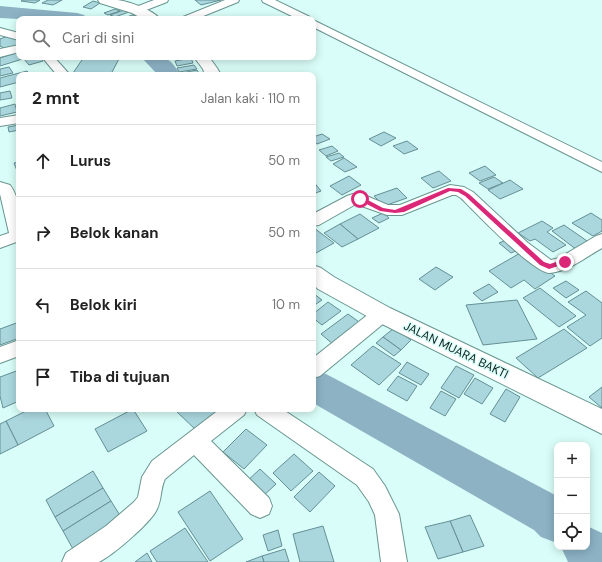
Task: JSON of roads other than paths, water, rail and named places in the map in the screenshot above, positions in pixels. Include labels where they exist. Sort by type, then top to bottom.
[{"type":"street","points":[[104,0],[137,10],[148,16]]},
{"type":"street","points":[[137,10],[163,0]]},
{"type":"street","points":[[194,16],[234,0]]},
{"type":"street","points":[[267,0],[300,16]]},
{"type":"street","points":[[316,25],[602,168]]},
{"type":"street","points":[[0,31],[16,36]]},
{"type":"street","points":[[0,53],[16,49]]},
{"type":"street","points":[[51,60],[61,72]]},
{"type":"street","points":[[203,60],[212,72]]},
{"type":"street","points":[[0,122],[16,119]]},
{"type":"street","points":[[0,187],[5,188],[7,191],[16,224]]},
{"type":"street","points":[[316,219],[353,199],[360,199],[382,210],[395,212],[450,190],[455,190],[467,195],[522,247],[549,267],[565,262],[602,240]]},
{"type":"street","points":[[0,242],[16,236]]},
{"type":"street","name":"JALAN MUARA BAKTI","points":[[316,275],[326,283],[382,314],[602,422]]},
{"type":"street","points":[[316,368],[340,350],[382,314]]},
{"type":"street","points":[[0,355],[16,349]]},
{"type":"street","points":[[75,562],[108,541],[148,504],[152,479],[160,468],[232,412]]},
{"type":"street","points":[[269,412],[365,477],[377,494],[387,514],[394,562]]},
{"type":"street","points":[[195,440],[260,506]]},
{"type":"waterway","points":[[0,12],[44,16]]},
{"type":"waterway","points":[[155,60],[168,72]]},
{"type":"waterway","points":[[316,387],[549,515],[554,519]]},
{"type":"waterway","points":[[587,550],[600,562]]}]
